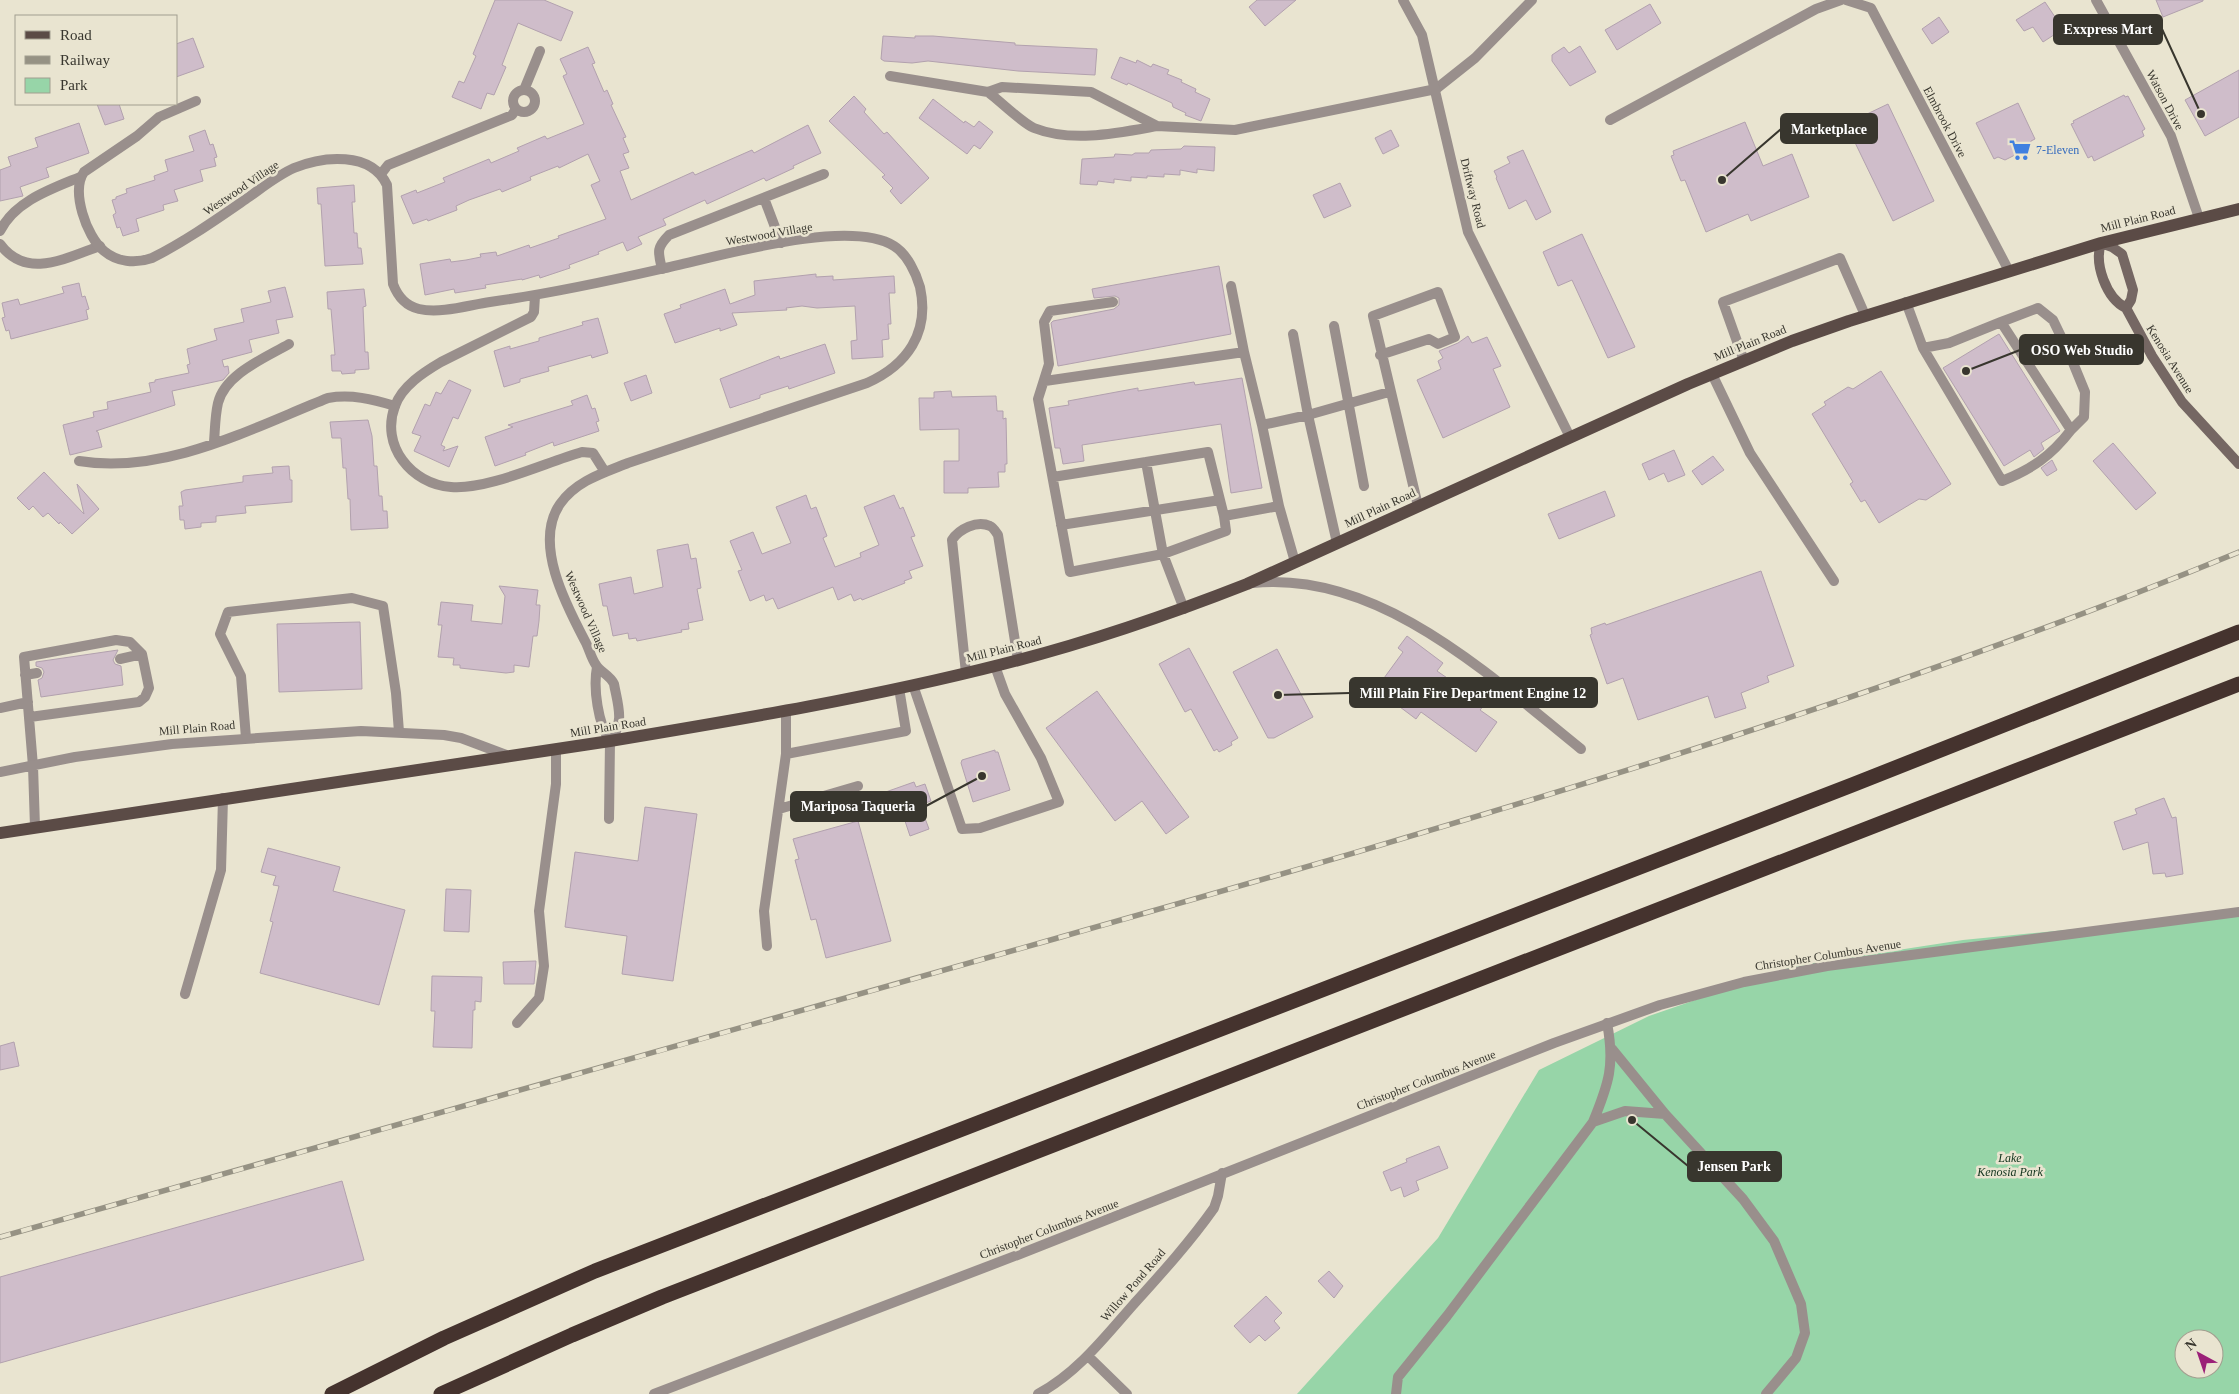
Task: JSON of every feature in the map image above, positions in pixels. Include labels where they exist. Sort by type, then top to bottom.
[{"type":"highway","points":[[332,1394],[489,1317],[648,1250],[1898,767],[2239,632]]},
{"type":"highway","points":[[441,1394],[564,1338],[662,1297],[2239,684]]},
{"type":"main road","name":"Mill Plain Road","points":[[0,833],[610,741],[786,710],[914,685],[995,666],[1094,639],[1184,609],[1247,584],[1712,374],[1865,315],[2101,243],[2239,209]]},
{"type":"street","name":"Driftway Road","points":[[1403,0],[1422,35],[1468,232],[1570,437]]},
{"type":"street","points":[[890,76],[988,92],[1033,127],[1060,134],[1114,134],[1157,126],[1235,130],[1436,89],[1475,58],[1532,0]]},
{"type":"street","points":[[1610,120],[1816,9],[1841,0]]},
{"type":"street","name":"Elmbrook Drive","points":[[1846,0],[1871,8],[2009,271]]},
{"type":"street","name":"Watson Drive","points":[[2096,0],[2171,136],[2199,218]]},
{"type":"street","points":[[516,109],[514,97],[516,93],[524,90],[540,51]]},
{"type":"street","points":[[988,92],[1002,87],[1091,92],[1157,126]]},
{"type":"street","points":[[516,109],[526,112],[534,105],[533,95],[524,90]]},
{"type":"street","points":[[0,231],[5,222],[36,196],[80,177],[84,172],[138,136],[159,117],[196,101]]},
{"type":"street","points":[[381,174],[388,165],[512,115],[516,109]]},
{"type":"street","name":"Westwood Village","points":[[80,177],[81,206],[88,227],[100,246],[107,253],[121,260],[137,262],[152,258],[210,224],[293,168],[318,161],[345,159],[368,165],[381,174],[386,184],[392,277],[396,290],[404,302],[422,310],[435,310],[535,296],[802,239],[845,237],[884,242],[895,247],[909,262],[916,275],[922,298],[922,318],[916,340],[903,359],[887,374],[867,384],[605,472],[590,478],[565,498],[555,513],[551,532],[555,575],[597,667],[611,678],[614,684],[620,722],[619,729],[610,741],[601,726],[595,683],[597,667]]},
{"type":"street","points":[[662,269],[659,254],[660,244],[669,235],[824,174]]},
{"type":"street","points":[[764,198],[781,243]]},
{"type":"street","points":[[2101,243],[2112,247],[2122,254],[2133,290],[2131,300],[2126,308]]},
{"type":"street","name":"Kenosia Avenue","points":[[2101,243],[2098,261],[2112,297],[2118,304],[2126,308],[2152,356],[2182,402],[2239,464]]},
{"type":"street","points":[[0,244],[12,257],[28,264],[58,260],[100,246]]},
{"type":"street","points":[[1744,361],[1723,302],[1783,279],[1840,258],[1865,315]]},
{"type":"street","points":[[1231,286],[1279,506],[1295,562]]},
{"type":"street","points":[[1380,355],[1429,339],[1438,344],[1456,337],[1438,292],[1373,316],[1380,355],[1418,506]]},
{"type":"street","points":[[535,296],[534,312],[530,317],[457,352],[428,370],[404,390],[395,406],[392,429],[396,447],[401,459],[415,475],[435,484],[450,487],[480,486],[582,452],[593,453],[605,472]]},
{"type":"street","points":[[1053,477],[1208,452],[1226,531],[1163,554],[1070,572],[1038,399],[1049,364],[1044,322],[1050,311],[1113,302]]},
{"type":"street","points":[[1906,302],[1923,348],[2002,481],[2024,472],[2055,450],[2084,417],[2085,392],[2052,320],[2038,308],[1949,343],[1923,348]]},
{"type":"street","points":[[2001,322],[2071,430]]},
{"type":"street","points":[[1334,326],[1364,486]]},
{"type":"street","points":[[1293,334],[1308,415],[1337,544]]},
{"type":"street","points":[[214,442],[218,402],[223,392],[237,376],[288,344]]},
{"type":"street","points":[[1045,381],[1244,352]]},
{"type":"street","points":[[1712,374],[1750,453],[1834,582]]},
{"type":"street","points":[[1262,425],[1308,415],[1389,392]]},
{"type":"street","points":[[79,461],[92,463],[143,462],[181,455],[328,398],[340,396],[359,397],[395,406]]},
{"type":"street","points":[[1146,462],[1163,554],[1184,609]]},
{"type":"street","points":[[1061,525],[1220,500]]},
{"type":"street","points":[[1224,516],[1279,506]]},
{"type":"street","points":[[966,673],[952,540],[957,532],[977,524],[991,526],[998,535],[1018,660]]},
{"type":"street","points":[[1247,584],[1275,581],[1324,588],[1361,600],[1407,621],[1462,655],[1580,748]]},
{"type":"street","points":[[246,738],[241,676],[220,634],[228,612],[352,598],[383,606],[396,693],[399,732]]},
{"type":"street","points":[[30,717],[139,702],[145,697],[148,688],[142,654],[130,642],[116,640],[24,657],[30,717],[35,827]]},
{"type":"street","points":[[120,659],[142,654]]},
{"type":"street","points":[[914,685],[962,830],[980,828],[1059,802],[1041,758],[1005,694],[995,666]]},
{"type":"street","points":[[25,675],[37,673]]},
{"type":"street","points":[[786,754],[906,732],[899,688]]},
{"type":"street","points":[[0,708],[28,702]]},
{"type":"street","points":[[768,946],[764,911],[786,754],[786,710]]},
{"type":"street","name":"Mill Plain Road","points":[[0,772],[75,757],[172,744],[361,731],[399,732],[461,738],[510,756]]},
{"type":"street","points":[[609,819],[610,741]]},
{"type":"street","points":[[517,1023],[539,998],[544,966],[539,911],[556,784],[556,749]]},
{"type":"street","points":[[779,809],[858,786]]},
{"type":"street","points":[[185,994],[221,870],[223,798]]},
{"type":"street","name":"Christopher Columbus Avenue","points":[[654,1394],[1020,1254],[1607,1023],[1712,990],[1804,970],[2239,912]]},
{"type":"street","points":[[1396,1394],[1398,1377],[1447,1316],[1593,1122],[1607,1088],[1612,1049],[1607,1023]]},
{"type":"street","points":[[1612,1049],[1665,1114],[1743,1199],[1774,1241],[1801,1304],[1805,1333],[1796,1358],[1766,1394]]},
{"type":"street","points":[[1593,1122],[1625,1111],[1665,1114]]},
{"type":"street","name":"Willow Pond Road","points":[[1038,1394],[1060,1381],[1088,1356],[1160,1275],[1206,1218],[1218,1196],[1222,1173]]},
{"type":"street","points":[[1088,1356],[1127,1394]]},
{"type":"green space","name":"Lake Kenosia Park","points":[[2239,913],[2239,1394],[1297,1394],[1438,1238],[1539,1070],[1649,1016],[1794,966],[1963,940]]},
{"type":"building","points":[[495,0],[544,0],[573,12],[561,41],[518,23],[502,65],[506,67],[494,95],[487,93],[481,109],[452,97],[459,81],[464,83],[476,56],[473,54]]},
{"type":"building","points":[[1257,0],[1296,0],[1265,26],[1249,7]]},
{"type":"building","points":[[2156,0],[2203,0],[2203,1],[2163,17]]},
{"type":"building","points":[[2045,2],[2063,29],[2043,42],[2033,27],[2024,31],[2016,20]]},
{"type":"building","points":[[1650,4],[1661,23],[1617,50],[1605,30]]},
{"type":"building","points":[[1939,17],[1949,32],[1932,44],[1922,29]]},
{"type":"building","points":[[883,36],[915,38],[915,36],[933,36],[1015,43],[1015,45],[1097,49],[1095,75],[1018,71],[928,61],[912,63],[884,61],[881,59]]},
{"type":"building","points":[[193,38],[204,67],[178,76],[178,43]]},
{"type":"building","points":[[1580,46],[1596,72],[1570,86],[1552,61],[1552,55],[1564,47],[1569,53]]},
{"type":"building","points":[[588,47],[595,63],[592,64],[604,92],[607,90],[613,104],[611,105],[626,137],[623,138],[629,152],[623,154],[629,168],[620,171],[631,200],[693,172],[695,175],[752,150],[754,153],[808,125],[821,153],[766,181],[764,178],[707,204],[705,200],[663,219],[666,225],[638,237],[642,244],[627,251],[623,242],[598,252],[599,254],[569,265],[570,268],[540,278],[539,275],[522,280],[485,285],[486,288],[455,293],[454,289],[425,295],[420,264],[450,259],[451,262],[466,260],[481,257],[480,254],[496,252],[497,256],[529,245],[530,248],[606,219],[591,185],[600,181],[588,154],[559,168],[558,166],[530,177],[531,180],[502,192],[500,189],[469,200],[456,206],[457,210],[428,221],[427,219],[413,224],[401,196],[416,190],[417,193],[445,182],[443,178],[489,159],[491,163],[519,151],[517,148],[545,136],[547,139],[584,124],[563,76],[567,74],[560,59]]},
{"type":"building","points":[[1120,57],[1136,63],[1137,60],[1151,67],[1153,64],[1169,70],[1167,74],[1182,80],[1181,82],[1196,89],[1195,92],[1210,99],[1201,121],[1185,115],[1186,113],[1173,107],[1172,103],[1128,83],[1127,85],[1111,78]]},
{"type":"building","points":[[2239,70],[2239,117],[2205,136],[2185,100]]},
{"type":"building","points":[[2124,95],[2125,97],[2128,96],[2145,129],[2142,131],[2144,136],[2094,161],[2092,156],[2088,158],[2071,124],[2074,123],[2073,121]]},
{"type":"building","points":[[854,96],[866,109],[864,112],[884,134],[887,132],[929,178],[901,204],[890,191],[893,188],[882,177],[885,175],[829,121]]},
{"type":"building","points":[[933,99],[964,123],[965,121],[974,127],[979,121],[993,132],[980,149],[974,145],[967,154],[919,118]]},
{"type":"building","points":[[2018,103],[2035,139],[2031,141],[2029,148],[2005,160],[1998,157],[1994,159],[1976,123]]},
{"type":"building","points":[[1888,104],[1934,201],[1893,221],[1846,124]]},
{"type":"building","points":[[97,105],[119,105],[124,119],[105,125]]},
{"type":"building","points":[[1745,122],[1763,166],[1792,154],[1809,197],[1751,221],[1748,214],[1706,232],[1685,180],[1681,181],[1671,156],[1674,155],[1673,151]]},
{"type":"building","points":[[79,123],[89,153],[46,168],[49,177],[20,187],[23,196],[0,201],[0,170],[11,166],[8,157],[38,147],[35,138]]},
{"type":"building","points":[[205,130],[210,145],[213,144],[217,157],[214,158],[216,166],[200,170],[203,181],[174,190],[178,201],[163,205],[164,210],[136,219],[139,231],[123,236],[120,227],[117,228],[113,215],[116,213],[112,200],[127,193],[126,189],[155,180],[154,176],[168,171],[165,160],[194,151],[189,136]]},
{"type":"building","points":[[1391,130],[1399,146],[1383,154],[1375,138]]},
{"type":"building","points":[[1184,146],[1215,147],[1214,171],[1197,169],[1197,173],[1180,170],[1180,175],[1164,174],[1164,177],[1147,176],[1147,178],[1131,177],[1131,181],[1114,179],[1114,183],[1098,181],[1097,185],[1080,184],[1082,159],[1114,157],[1115,154],[1149,153],[1151,150],[1181,149]]},
{"type":"building","points":[[1523,150],[1551,212],[1536,220],[1526,200],[1509,209],[1494,171],[1510,163],[1507,157]]},
{"type":"building","points":[[1340,183],[1351,206],[1324,218],[1313,195]]},
{"type":"building","points":[[354,185],[355,202],[352,202],[354,233],[357,233],[358,248],[361,248],[363,264],[325,266],[321,204],[318,204],[317,188]]},
{"type":"building","points":[[1582,234],[1635,347],[1608,358],[1572,280],[1558,286],[1543,252]]},
{"type":"building","points":[[1219,266],[1231,334],[1058,366],[1051,323],[1053,321],[1114,309],[1119,305],[1119,298],[1115,296],[1094,298],[1092,289]]},
{"type":"building","points":[[816,274],[816,277],[833,276],[833,280],[894,276],[895,293],[889,293],[891,324],[888,324],[889,339],[882,340],[883,357],[852,359],[851,341],[857,340],[855,306],[817,308],[802,306],[786,308],[787,310],[732,313],[737,325],[720,331],[720,328],[675,343],[664,314],[681,308],[680,305],[725,289],[730,304],[755,295],[754,281]]},
{"type":"building","points":[[79,283],[82,297],[85,296],[89,309],[86,310],[88,319],[11,339],[9,330],[6,331],[2,318],[5,317],[2,303],[18,299],[20,305],[64,293],[62,287]]},
{"type":"building","points":[[285,287],[293,317],[276,320],[279,333],[249,340],[252,352],[222,360],[224,367],[228,366],[229,373],[223,380],[172,391],[175,405],[96,431],[98,432],[102,447],[70,455],[63,425],[94,417],[93,412],[108,409],[107,402],[151,392],[149,383],[155,382],[155,380],[189,373],[187,365],[190,364],[187,349],[217,340],[214,329],[244,322],[241,309],[271,302],[268,291]]},
{"type":"building","points":[[364,289],[366,306],[363,307],[365,352],[368,352],[369,369],[355,370],[355,373],[342,374],[341,371],[332,371],[331,355],[335,355],[331,309],[328,309],[327,292]]},
{"type":"building","points":[[598,318],[608,353],[592,358],[591,355],[548,367],[549,371],[520,379],[520,382],[504,387],[494,351],[510,346],[510,349],[539,341],[539,338],[583,325],[582,322]]},
{"type":"building","points":[[1999,334],[2060,431],[2041,443],[2044,449],[2034,457],[2030,450],[2004,466],[1943,368]]},
{"type":"building","points":[[1468,336],[1472,343],[1487,337],[1501,366],[1493,369],[1510,407],[1443,438],[1417,380],[1441,369],[1438,361],[1443,358],[1439,351],[1458,343]]},
{"type":"building","points":[[825,344],[835,373],[789,389],[788,386],[760,395],[760,398],[730,408],[720,379],[779,356],[780,359]]},
{"type":"building","points":[[1881,371],[1951,484],[1926,500],[1919,499],[1879,523],[1865,500],[1861,502],[1850,484],[1853,482],[1812,414],[1826,405],[1824,402],[1848,387],[1853,389]]},
{"type":"building","points":[[646,375],[652,393],[631,401],[624,383]]},
{"type":"building","points":[[1242,378],[1262,488],[1231,493],[1221,424],[1082,445],[1084,461],[1063,464],[1060,448],[1055,448],[1049,408],[1069,405],[1068,401],[1138,388],[1138,391],[1194,382],[1195,385]]},
{"type":"building","points":[[449,380],[471,390],[458,419],[453,417],[441,445],[445,447],[443,451],[458,446],[449,467],[414,451],[421,436],[412,433],[425,404],[430,406],[436,392],[441,394]]},
{"type":"building","points":[[951,391],[952,397],[996,396],[997,411],[1003,411],[1003,419],[1006,418],[1007,464],[1005,464],[1005,472],[998,472],[999,487],[968,488],[968,493],[944,493],[944,461],[959,461],[959,429],[920,430],[919,398],[934,398],[934,392]]},
{"type":"building","points":[[587,395],[592,409],[595,408],[599,421],[596,422],[599,431],[554,446],[553,442],[525,453],[526,455],[495,466],[485,437],[513,427],[508,425],[573,405],[571,401]]},
{"type":"building","points":[[368,420],[372,436],[374,466],[377,466],[379,496],[382,496],[383,511],[387,511],[388,528],[351,530],[350,499],[348,499],[346,468],[343,468],[341,438],[332,438],[330,422]]},
{"type":"building","points":[[2113,443],[2156,493],[2136,510],[2093,461]]},
{"type":"building","points":[[1674,450],[1685,475],[1668,482],[1664,473],[1649,480],[1642,464]]},
{"type":"building","points":[[1713,456],[1724,470],[1702,485],[1692,471]]},
{"type":"building","points":[[2052,460],[2057,470],[2047,476],[2041,468]]},
{"type":"building","points":[[289,466],[290,480],[292,480],[292,502],[245,506],[246,513],[216,516],[216,522],[201,523],[201,527],[185,529],[184,520],[180,520],[179,506],[183,506],[181,492],[185,490],[243,482],[243,476],[273,473],[272,467]]},
{"type":"building","points":[[44,472],[84,514],[77,484],[99,509],[72,534],[48,513],[43,517],[33,506],[29,510],[17,498]]},
{"type":"building","points":[[1605,491],[1615,516],[1559,539],[1548,514]]},
{"type":"building","points":[[806,495],[811,509],[816,507],[827,536],[823,538],[835,567],[861,557],[860,553],[879,545],[864,507],[894,495],[900,509],[903,507],[915,536],[911,537],[923,566],[909,571],[912,578],[904,581],[905,583],[862,600],[861,598],[854,601],[851,594],[838,600],[833,587],[778,609],[773,598],[766,601],[764,595],[750,601],[738,571],[742,570],[730,541],[753,532],[762,554],[791,543],[776,507]]},
{"type":"building","points":[[688,544],[691,559],[696,558],[701,588],[697,589],[703,620],[688,623],[689,629],[681,630],[682,632],[637,641],[636,638],[629,639],[628,633],[613,636],[607,606],[603,606],[599,584],[631,577],[634,594],[663,587],[657,550]]},
{"type":"building","points":[[1761,571],[1794,666],[1767,676],[1769,682],[1741,693],[1746,708],[1715,718],[1708,696],[1638,720],[1623,678],[1607,684],[1590,635],[1592,634],[1591,628],[1605,623],[1606,625]]},
{"type":"building","points":[[499,586],[538,590],[536,605],[540,605],[539,621],[537,636],[533,636],[529,667],[514,665],[514,672],[506,673],[460,668],[460,665],[453,665],[454,658],[438,657],[442,625],[438,625],[441,602],[473,605],[471,621],[502,624],[505,596]]},
{"type":"building","points":[[360,622],[362,689],[279,692],[277,624]]},
{"type":"building","points":[[1407,636],[1443,663],[1437,671],[1485,704],[1480,710],[1497,722],[1476,752],[1421,712],[1416,719],[1376,689],[1403,652],[1398,648]]},
{"type":"building","points":[[1189,648],[1238,738],[1231,742],[1232,745],[1219,752],[1217,749],[1214,751],[1191,709],[1185,712],[1159,664]]},
{"type":"building","points":[[1277,649],[1313,717],[1274,738],[1268,738],[1233,672]]},
{"type":"building","points":[[118,650],[113,660],[115,664],[121,666],[123,685],[41,697],[38,680],[42,678],[44,672],[42,668],[36,666],[36,662]]},
{"type":"building","points":[[1097,691],[1189,817],[1166,834],[1142,801],[1115,821],[1046,728]]},
{"type":"building","points":[[995,750],[995,752],[998,752],[1010,790],[973,802],[961,763],[962,760]]},
{"type":"building","points":[[914,782],[916,787],[925,784],[931,801],[920,805],[929,829],[910,836],[903,815],[897,817],[895,812],[888,815],[880,794]]},
{"type":"building","points":[[2164,798],[2172,818],[2176,817],[2183,874],[2166,877],[2165,873],[2153,874],[2148,842],[2123,850],[2114,822],[2137,814],[2135,809]]},
{"type":"building","points":[[645,807],[697,814],[673,981],[622,974],[627,936],[565,927],[575,852],[638,861]]},
{"type":"building","points":[[858,821],[891,941],[826,958],[816,919],[811,920],[795,860],[799,859],[793,839]]},
{"type":"building","points":[[268,848],[340,867],[333,891],[405,910],[379,1005],[260,973],[273,922],[270,921],[279,886],[273,885],[276,876],[261,872]]},
{"type":"building","points":[[446,889],[471,890],[469,932],[444,931]]},
{"type":"building","points":[[536,961],[534,984],[504,984],[503,962]]},
{"type":"building","points":[[432,976],[482,977],[481,1002],[475,1001],[475,1010],[473,1010],[472,1048],[433,1047],[435,1011],[431,1011]]},
{"type":"building","points":[[14,1042],[19,1066],[0,1070],[0,1046]]},
{"type":"building","points":[[1439,1146],[1448,1168],[1416,1181],[1419,1190],[1404,1197],[1401,1187],[1391,1191],[1383,1172],[1407,1162],[1406,1159]]},
{"type":"building","points":[[342,1181],[364,1260],[0,1363],[0,1277]]},
{"type":"building","points":[[1329,1271],[1343,1286],[1334,1298],[1318,1281]]},
{"type":"building","points":[[1266,1296],[1282,1313],[1274,1321],[1280,1328],[1265,1341],[1259,1335],[1250,1343],[1234,1326]]},
{"type":"railway","points":[[0,1237],[1204,896],[1503,809],[1800,714],[1948,663],[2094,609],[2239,552]]},
{"type":"place","name":"Exxpress Mart","points":[[2201,114]]},
{"type":"place","name":"7-Eleven","points":[[2020,150]]},
{"type":"place","name":"Marketplace","points":[[1722,180]]},
{"type":"place","name":"OSO Web Studio","points":[[1966,371]]},
{"type":"place","name":"Mill Plain Fire Department Engine 12","points":[[1278,695]]},
{"type":"place","name":"Mariposa Taqueria","points":[[982,776]]},
{"type":"place","name":"Jensen Park","points":[[1632,1120]]}]
